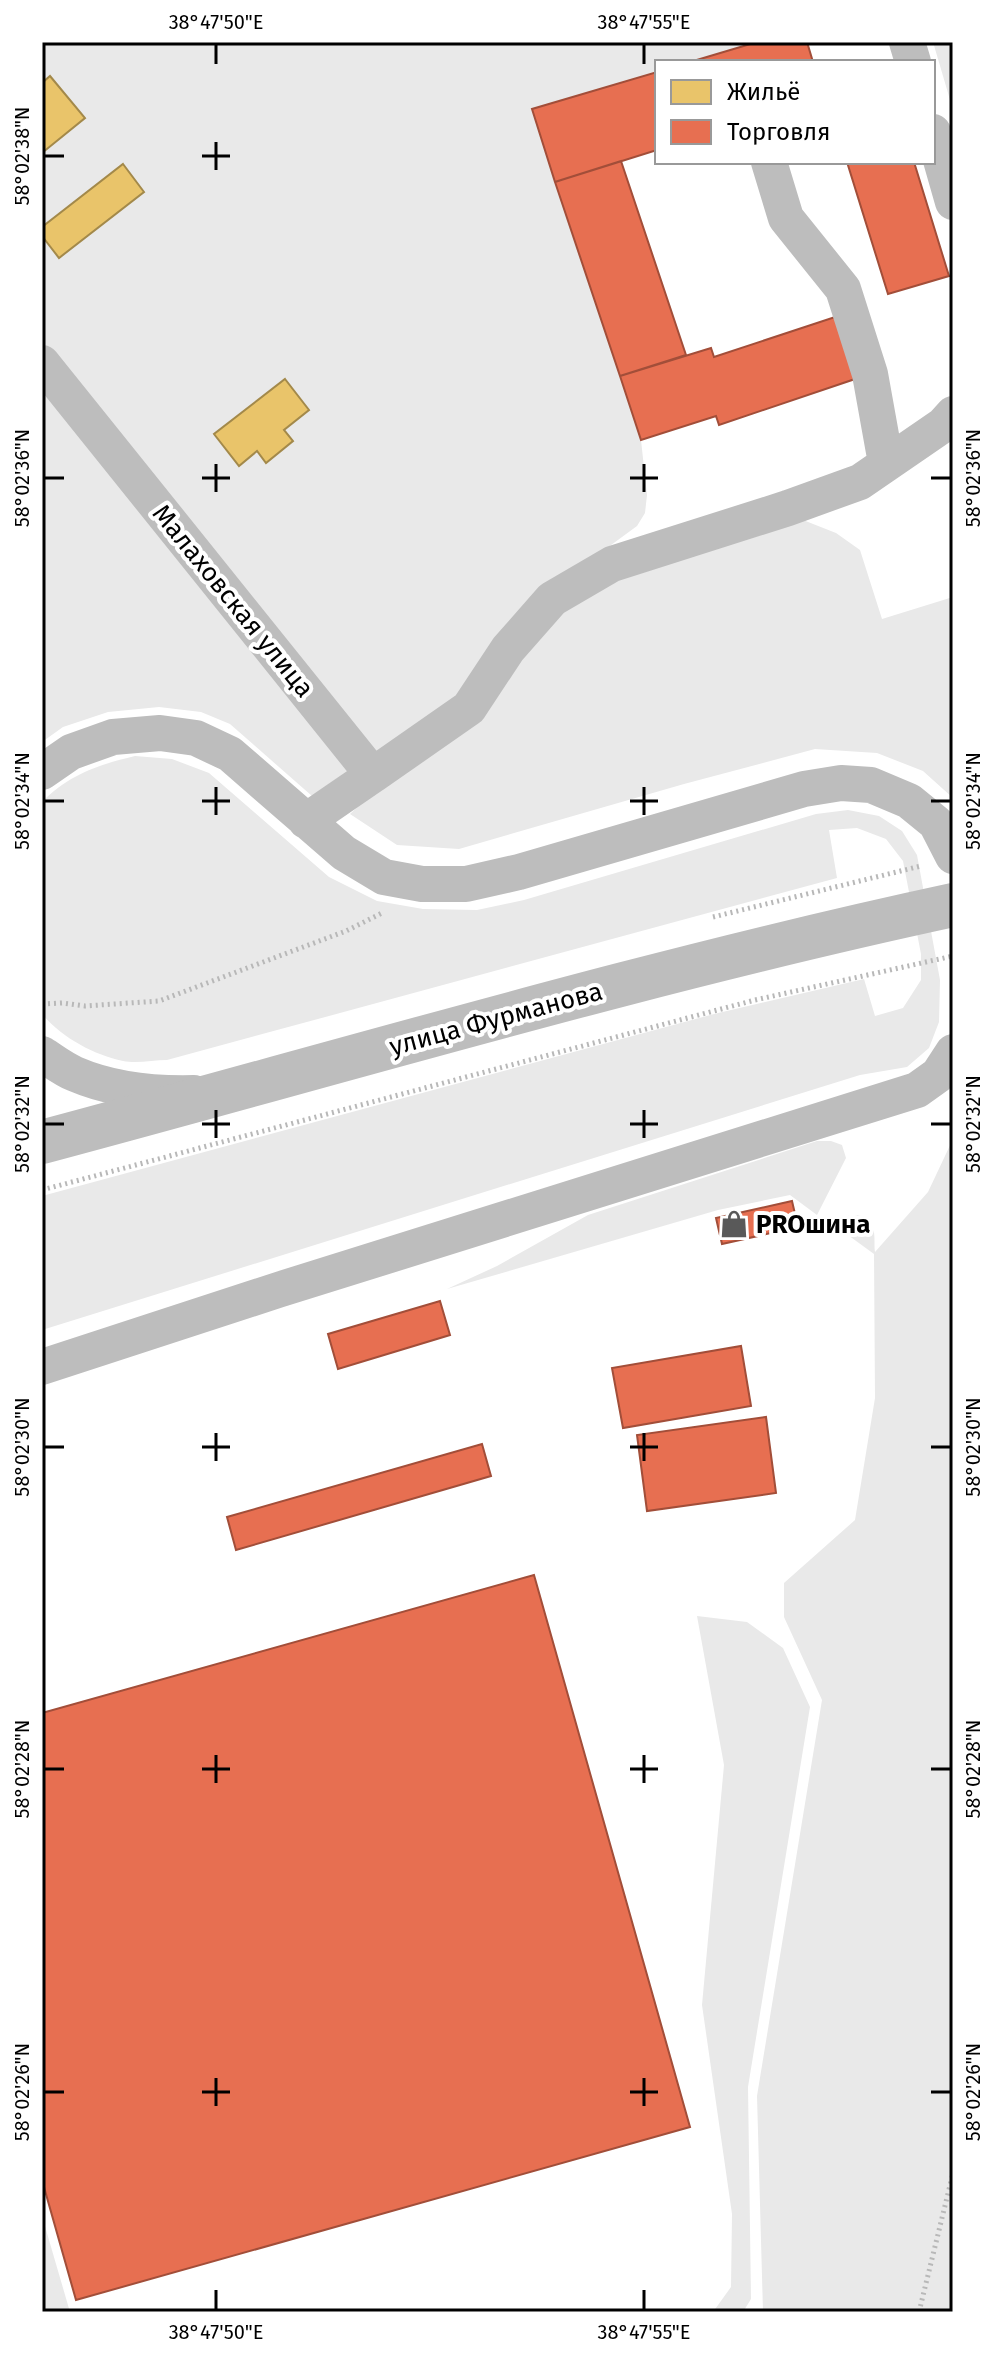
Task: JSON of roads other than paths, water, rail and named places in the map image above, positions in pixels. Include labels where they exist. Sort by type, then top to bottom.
[{"type":"main road","name":"улица Фурманова","points":[[42,1142],[617,986],[850,927],[953,905]]},
{"type":"street","points":[[935,139],[953,202]]},
{"type":"street","points":[[770,164],[786,218],[843,289],[870,374],[886,463]]},
{"type":"street","name":"Малаховская улица","points":[[42,363],[373,775]]},
{"type":"street","points":[[306,821],[469,708],[508,649],[552,599],[612,564],[860,482],[943,425],[953,414]]},
{"type":"street","points":[[42,772],[71,752],[113,737],[160,733],[196,738],[230,754],[344,853],[384,877],[429,884],[466,884],[519,872],[804,789],[841,783],[871,785],[909,801],[936,823],[939,861]]},
{"type":"street","points":[[42,1367],[308,1280],[917,1090],[938,1075],[953,1052]]},
{"type":"street","points":[[42,1054],[75,1074],[121,1088],[161,1094],[231,1091]]},
{"type":"place","name":"PROшина","points":[[734,1224]]}]
